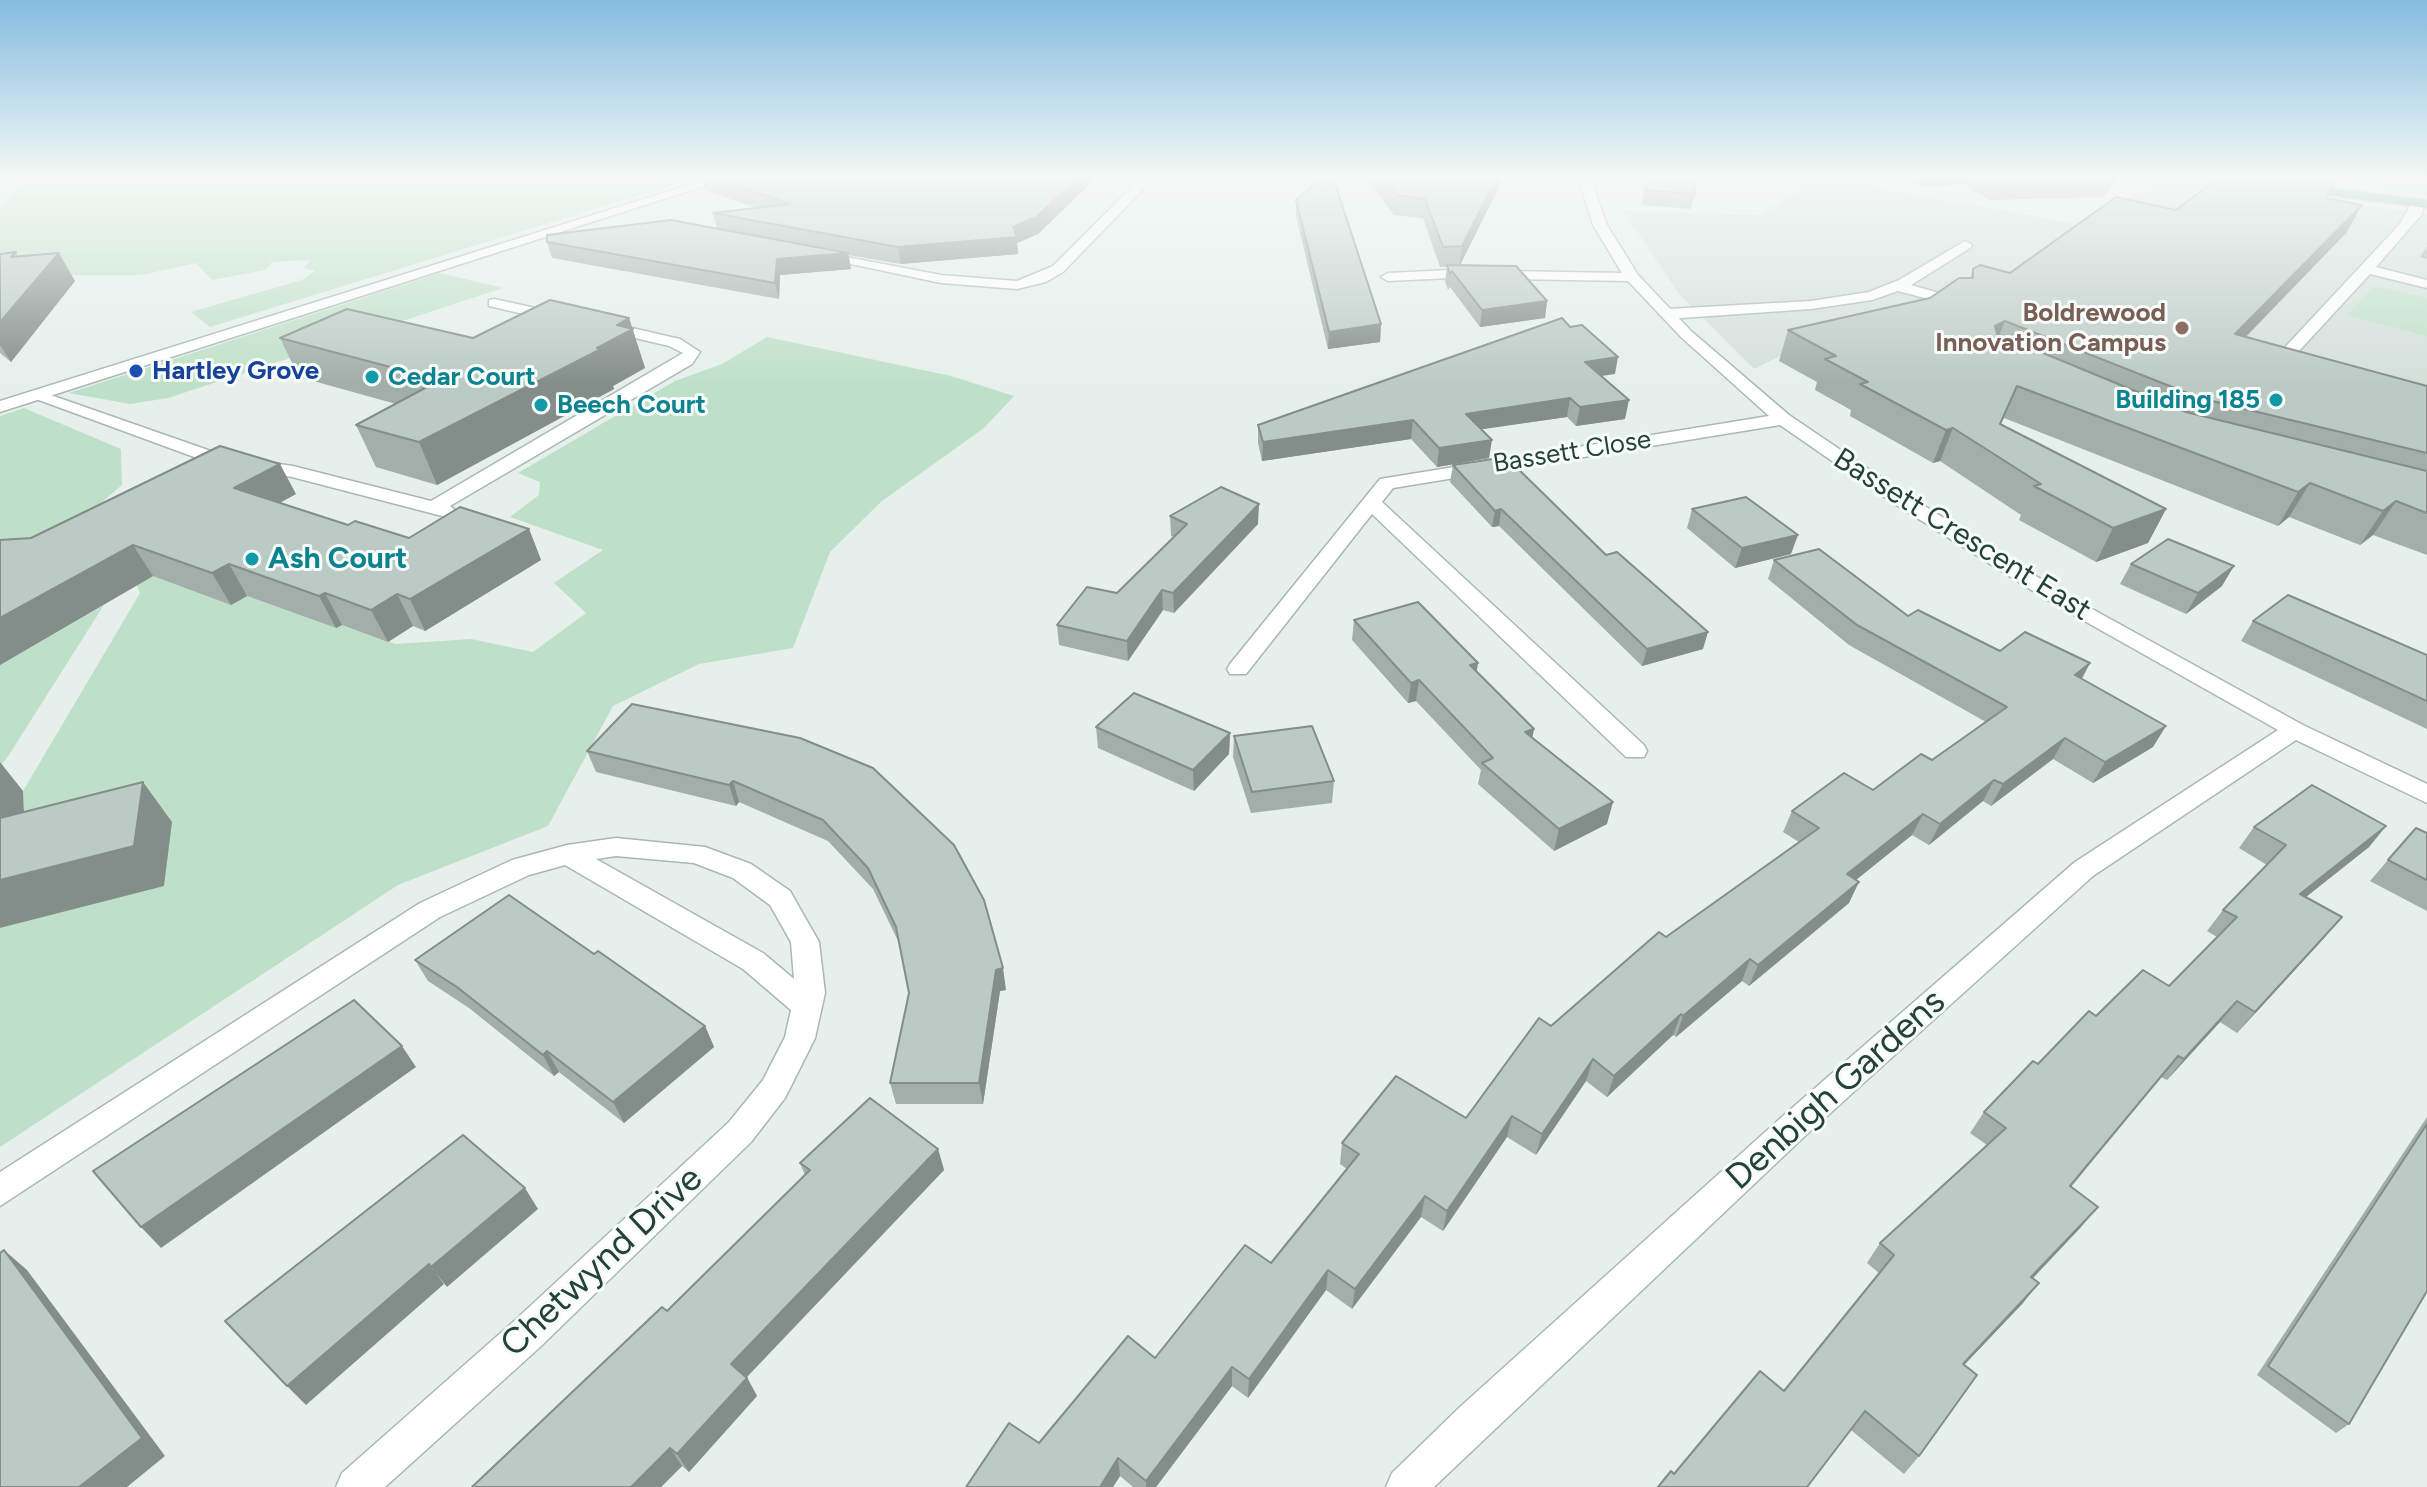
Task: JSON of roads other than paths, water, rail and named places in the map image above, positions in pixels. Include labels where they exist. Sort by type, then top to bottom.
[{"type":"street","points":[[0,407],[505,246]]},
{"type":"street","points":[[810,254],[941,279],[1017,285],[1041,279],[1058,269],[1080,246]]},
{"type":"street","name":"Bassett Crescent East","points":[[1613,246],[1632,277],[1731,376],[1783,419],[1897,497],[2044,590],[2295,730],[2427,794]]},
{"type":"street","points":[[1667,314],[1831,303],[1872,296],[1898,286],[1963,246]]},
{"type":"street","points":[[2281,361],[2385,246]]},
{"type":"street","points":[[2365,268],[2427,284]]},
{"type":"street","points":[[1395,294],[1386,272],[1632,277]]},
{"type":"street","points":[[1898,286],[1955,302]]},
{"type":"street","points":[[433,508],[686,361],[692,352],[674,342],[494,303]]},
{"type":"street","points":[[36,396],[222,461],[293,472],[462,516]]},
{"type":"street","name":"Bassett Close","points":[[1238,669],[1380,487],[1398,479],[1783,419]]},
{"type":"street","points":[[1370,501],[1635,751]]},
{"type":"street","name":"Denbigh Gardens","points":[[1406,1487],[1474,1419],[1806,1115],[2073,879],[2295,730]]},
{"type":"street","name":"Chetwynd Drive","points":[[0,1191],[58,1149],[430,910],[473,887],[567,854],[644,847],[696,854],[742,871],[780,898],[805,942],[810,993],[800,1038],[774,1089],[740,1132],[526,1335],[356,1487]]},
{"type":"street","points":[[567,854],[753,961],[808,1007]]},
{"type":"place","name":"Boldrewood Innovation Campus","points":[[2182,328]]},
{"type":"place","name":"Hartley Grove","points":[[136,371]]},
{"type":"place","name":"Cedar Court","points":[[372,377]]},
{"type":"place","name":"Building 185","points":[[2276,400]]},
{"type":"place","name":"Beech Court","points":[[541,405]]},
{"type":"place","name":"Ash Court","points":[[252,559]]}]
